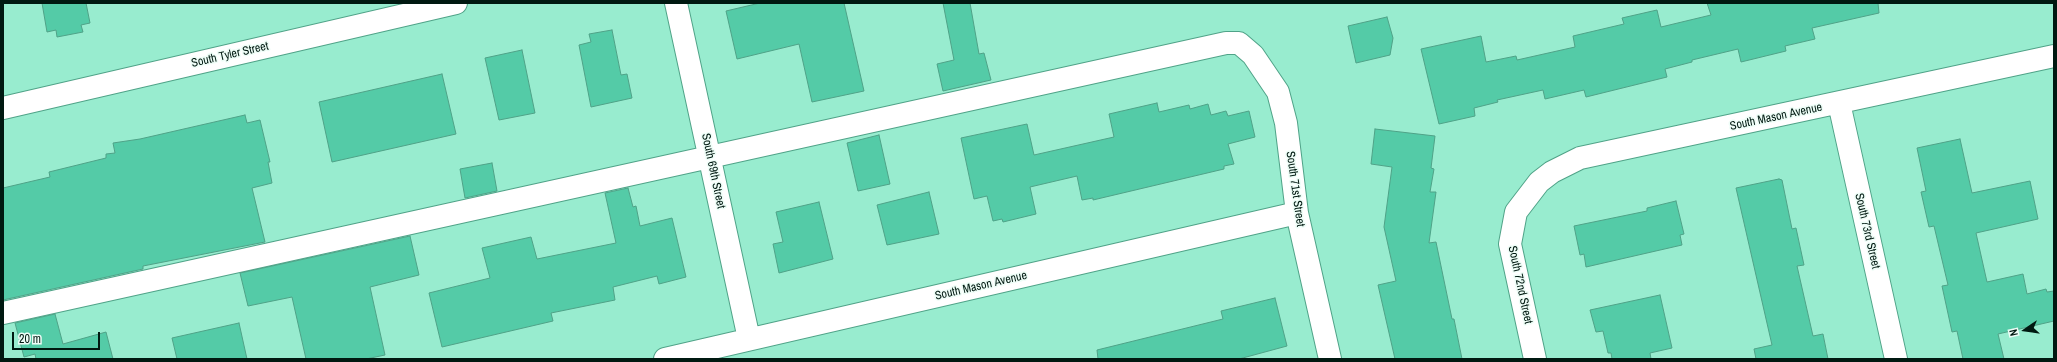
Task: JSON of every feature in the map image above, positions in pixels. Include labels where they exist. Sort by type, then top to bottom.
[{"type":"street","name":"South Tyler Street","points":[[3,108],[456,3]]},
{"type":"street","name":"South 69th Street","points":[[676,3],[749,339]]},
{"type":"street","name":"South 71st Street","points":[[710,157],[1226,43],[1239,43],[1253,55],[1278,92],[1286,123],[1297,213],[1330,359]]},
{"type":"street","name":"South Mason Avenue","points":[[1516,212],[1539,182],[1552,172],[1580,158],[1839,104],[2054,56]]},
{"type":"street","name":"South 73rd Street","points":[[1839,104],[1896,359]]},
{"type":"street","points":[[3,313],[710,157]]},
{"type":"street","name":"South 72nd Street","points":[[1516,212],[1510,244],[1535,359]]},
{"type":"street","name":"South Mason Avenue","points":[[665,359],[1297,213]]},
{"type":"building","points":[[42,3],[86,3],[90,23],[81,25],[83,32],[57,37],[56,30],[47,32]]},
{"type":"building","points":[[760,3],[844,3],[864,91],[812,102],[799,44],[737,59],[726,11]]},
{"type":"building","points":[[943,3],[970,3],[979,54],[984,53],[991,80],[943,91],[937,64],[954,60]]},
{"type":"building","points":[[1707,3],[1878,3],[1879,13],[1812,28],[1815,39],[1785,46],[1786,51],[1741,62],[1738,49],[1692,60],[1692,62],[1665,69],[1667,77],[1586,97],[1584,90],[1545,99],[1543,90],[1497,100],[1498,102],[1474,108],[1475,116],[1439,124],[1421,49],[1481,36],[1486,62],[1516,56],[1517,60],[1575,47],[1573,36],[1624,24],[1622,18],[1657,10],[1661,27],[1711,15]]},
{"type":"building","points":[[1387,17],[1393,38],[1390,55],[1356,63],[1348,26]]},
{"type":"building","points":[[612,30],[621,75],[627,74],[632,98],[591,107],[579,45],[591,42],[589,34]]},
{"type":"building","points":[[522,50],[535,113],[499,120],[485,58]]},
{"type":"building","points":[[442,74],[456,134],[332,162],[319,102]]},
{"type":"building","points":[[1157,103],[1159,112],[1189,105],[1190,109],[1208,104],[1211,115],[1226,111],[1228,116],[1249,111],[1255,137],[1228,144],[1234,164],[1224,166],[1224,169],[1093,200],[1093,198],[1082,200],[1077,176],[1030,187],[1036,214],[1003,222],[1002,219],[993,221],[987,196],[974,199],[961,138],[1027,124],[1034,155],[1114,137],[1109,114]]},
{"type":"building","points":[[245,115],[247,123],[260,120],[270,162],[268,162],[272,183],[252,188],[265,242],[143,266],[143,269],[3,300],[3,188],[50,177],[49,172],[106,158],[106,154],[115,153],[113,143],[140,139]]},
{"type":"building","points":[[1375,129],[1435,136],[1431,168],[1434,169],[1430,192],[1436,192],[1429,243],[1436,242],[1462,359],[1395,359],[1378,285],[1396,281],[1384,227],[1392,167],[1371,164]]},
{"type":"building","points":[[879,135],[890,184],[858,191],[847,143]]},
{"type":"building","points":[[1960,139],[1972,193],[2030,181],[2038,219],[1976,233],[1987,282],[2023,274],[2027,294],[2046,289],[2047,292],[2054,291],[2054,321],[1998,334],[2004,359],[1963,359],[1957,331],[1952,332],[1942,286],[1948,285],[1934,226],[1929,227],[1921,192],[1926,191],[1917,148]]},
{"type":"building","points":[[492,163],[497,191],[465,198],[460,169]]},
{"type":"building","points":[[1779,179],[1782,180],[1792,229],[1796,228],[1804,265],[1797,266],[1813,336],[1823,334],[1828,359],[1756,359],[1754,349],[1772,345],[1736,188]]},
{"type":"building","points":[[628,188],[633,207],[636,206],[640,226],[672,218],[686,277],[659,284],[657,276],[613,287],[615,300],[551,313],[553,321],[442,347],[429,293],[490,278],[482,248],[531,237],[537,259],[616,243],[605,193]]},
{"type":"building","points":[[929,192],[939,234],[887,245],[877,205]]},
{"type":"building","points":[[1676,201],[1684,234],[1680,235],[1682,245],[1586,267],[1584,254],[1580,255],[1574,226],[1647,211],[1647,208]]},
{"type":"building","points":[[819,202],[833,259],[779,273],[773,244],[783,242],[776,212]]},
{"type":"building","points":[[410,236],[419,275],[370,287],[385,355],[366,359],[306,359],[292,297],[248,306],[240,273]]},
{"type":"building","points":[[1660,295],[1672,348],[1650,353],[1651,359],[1612,359],[1611,353],[1608,353],[1603,331],[1596,332],[1590,310]]},
{"type":"building","points":[[1275,298],[1287,346],[1239,359],[1098,359],[1097,350],[1223,319],[1221,311]]},
{"type":"building","points":[[55,314],[63,344],[106,332],[113,359],[36,359],[35,354],[24,357],[15,323]]},
{"type":"building","points":[[239,323],[247,359],[177,359],[172,338]]}]
